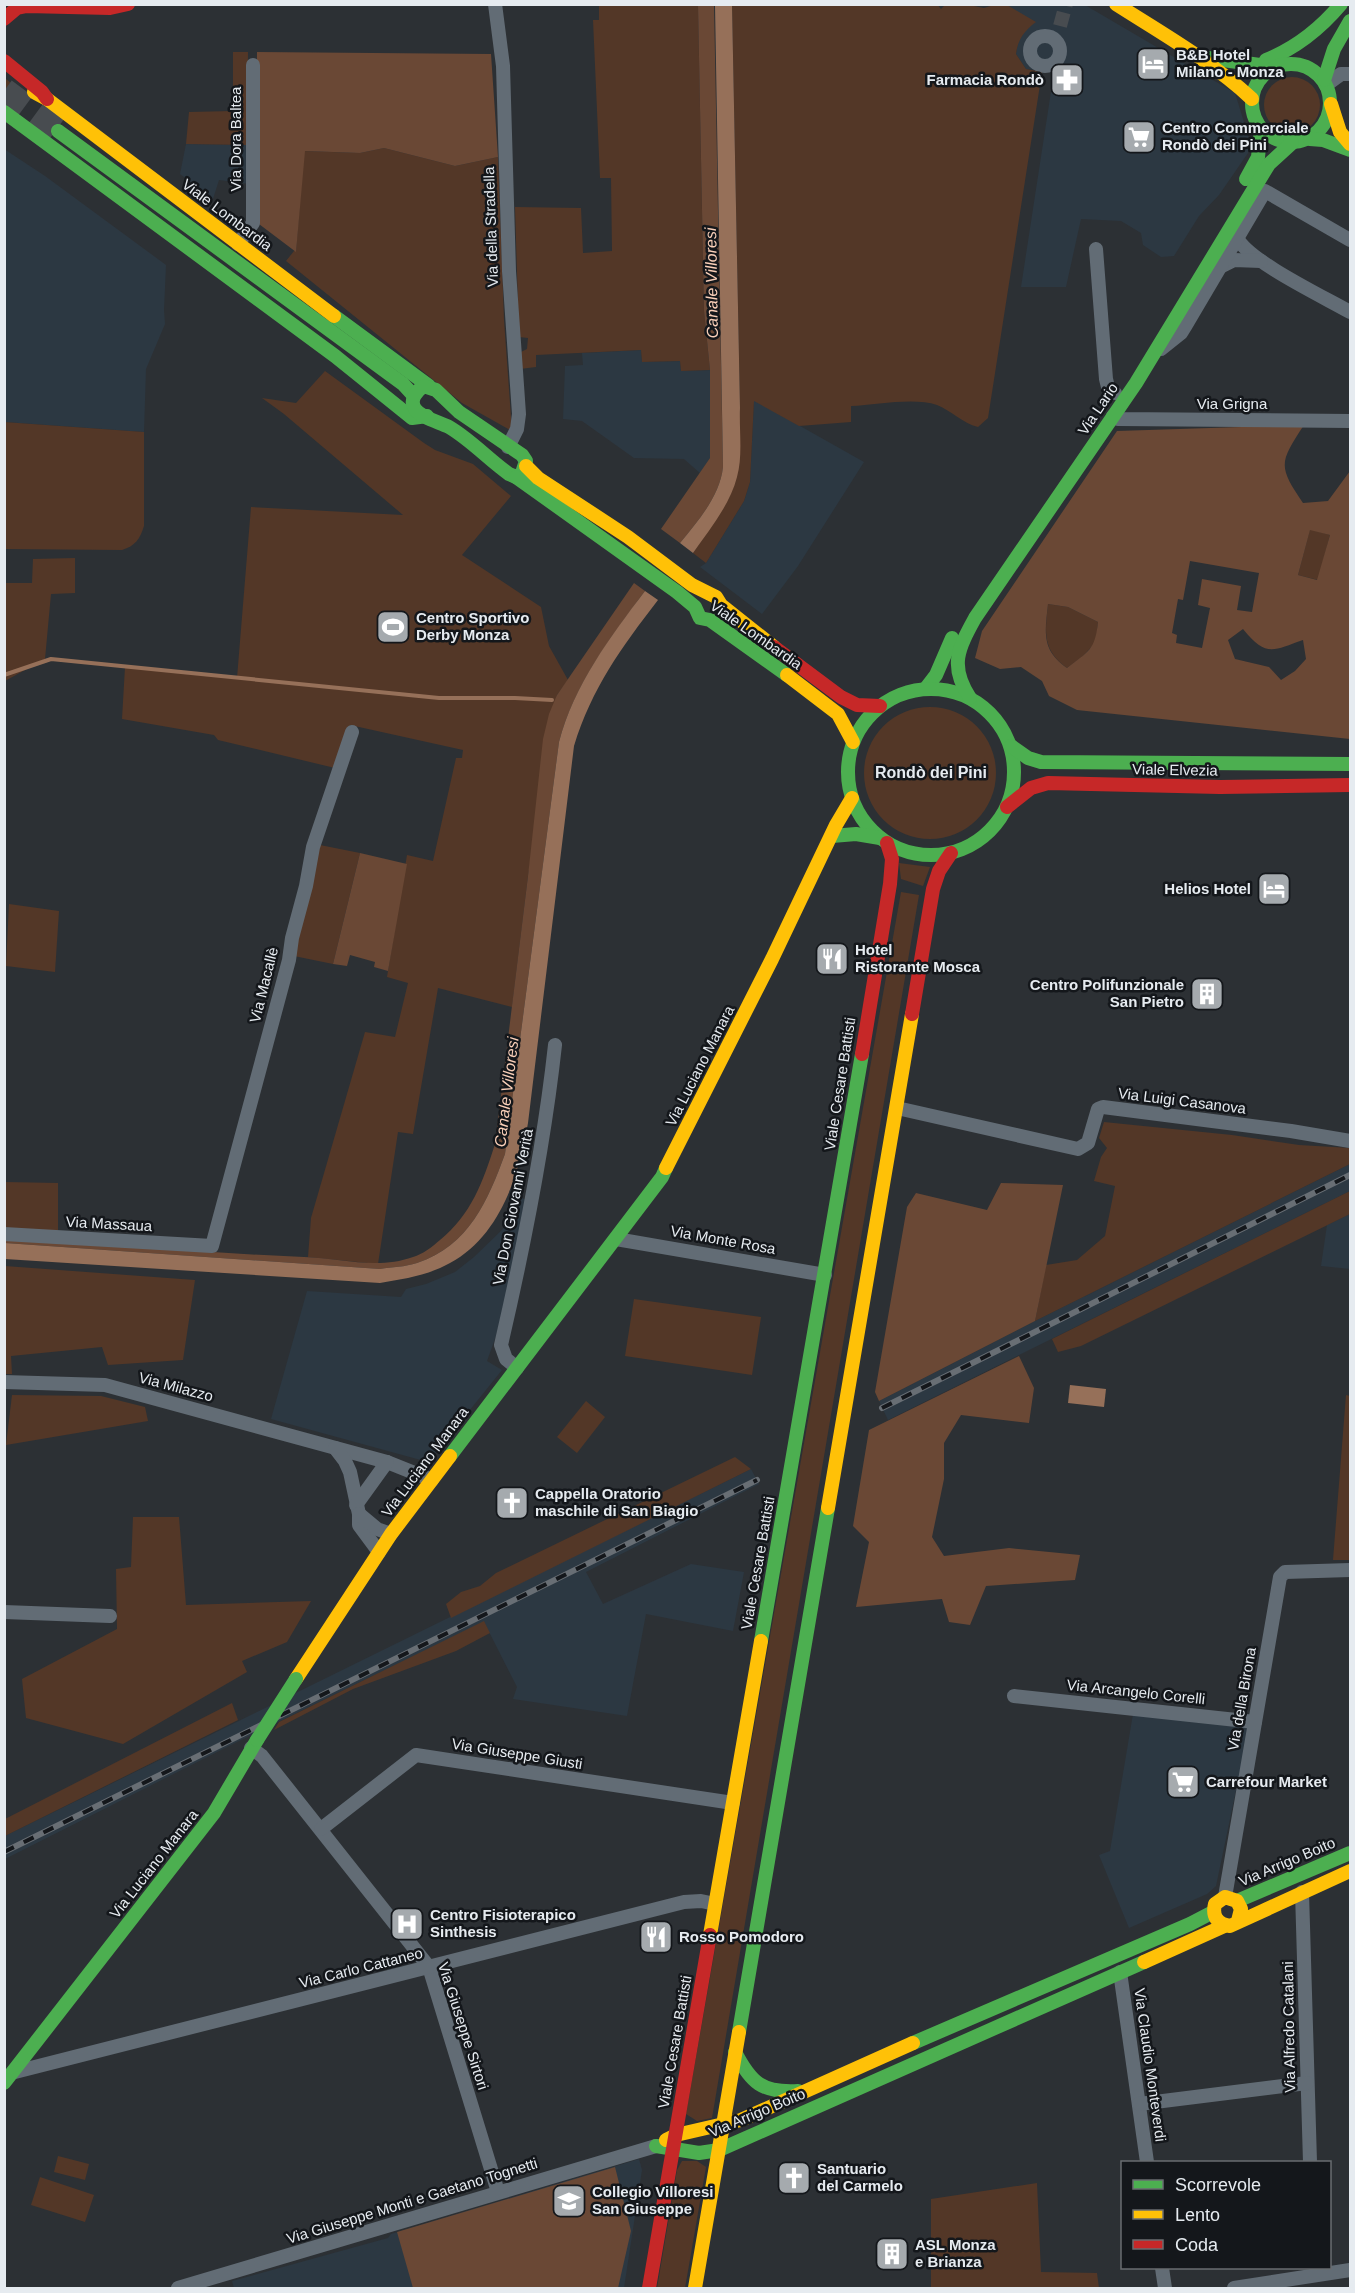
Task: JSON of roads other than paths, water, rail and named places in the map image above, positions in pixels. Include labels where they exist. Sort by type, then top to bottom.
[{"type":"main road","points":[[4,19],[17,8],[27,6],[110,8],[128,4]]},
{"type":"main road","points":[[1116,4],[1198,56],[1229,78],[1252,99]]},
{"type":"main road","points":[[1257,64],[1291,50],[1301,43],[1341,4]]},
{"type":"main road","points":[[1296,64],[1314,49],[1333,26],[1346,4]]},
{"type":"main road","points":[[1325,83],[1334,49],[1350,21]]},
{"type":"main road","points":[[1198,56],[1235,64],[1275,67],[1296,64],[1316,72],[1325,83],[1340,132],[1350,144]]},
{"type":"main road","points":[[4,61],[42,92],[47,99]]},
{"type":"main road","points":[[1275,67],[1264,75],[1256,86],[1252,99],[1254,115],[1261,128],[1275,139],[1292,142],[1310,139],[1323,140],[1350,150]]},
{"type":"main road","name":"Viale Lombardia","points":[[4,73],[10,79],[47,99],[429,386],[474,425],[522,455],[526,466],[538,478],[628,537],[692,585],[716,597],[721,605],[742,622],[841,697],[857,705],[880,706]]},
{"type":"main road","points":[[1310,139],[1323,127],[1331,104]]},
{"type":"main road","name":"Viale Lombardia","points":[[4,112],[316,342],[412,418],[427,416]]},
{"type":"main road","name":"Via Lario","points":[[926,688],[936,675],[958,625],[974,597],[1115,393],[1251,170],[1258,157],[1261,128]]},
{"type":"main road","points":[[58,131],[403,384],[414,396],[419,388],[429,386]]},
{"type":"main road","name":"Via Lario","points":[[970,698],[960,684],[956,670],[956,658],[964,638],[997,585],[1153,356],[1269,164],[1292,142]]},
{"type":"main road","name":"Viale Lombardia","points":[[414,396],[414,407],[417,411],[436,419],[466,438],[502,469],[677,592],[694,607],[700,618],[710,620],[734,636],[837,714],[853,742]]},
{"type":"main road","points":[[516,477],[526,466]]},
{"type":"main road","points":[[832,836],[856,834],[884,841],[908,852],[929,856],[951,853],[967,847],[982,838],[996,824],[1007,807],[1014,777],[1011,746],[995,718],[970,698],[949,690],[926,688],[906,692],[880,706],[864,722],[853,742],[848,761],[848,780],[852,798],[863,820],[884,841]]},
{"type":"main road","name":"Viale Elvezia","points":[[1011,746],[1028,758],[1041,762],[1350,764]]},
{"type":"main road","name":"Viale Elvezia","points":[[1007,807],[1031,788],[1048,783],[1220,787],[1350,785]]},
{"type":"main road","name":"Via Luciano Manara","points":[[4,2083],[15,2072],[214,1813],[254,1744],[391,1534],[654,1189],[669,1164],[852,798]]},
{"type":"main road","name":"Viale Cesare Battisti","points":[[649,2289],[825,1275],[890,884],[892,858],[884,841]]},
{"type":"main road","points":[[695,2289],[933,889],[939,871],[951,853]]},
{"type":"main road","name":"Via Arrigo Boito","points":[[1231,1899],[1350,1853]]},
{"type":"main road","points":[[1238,1921],[1241,1909],[1231,1899],[1215,1904],[1213,1912],[1215,1919],[1224,1926],[1230,1926],[1350,1871]]},
{"type":"main road","name":"Via Arrigo Boito","points":[[656,2146],[676,2135],[741,2120],[1213,1912]]},
{"type":"main road","name":"Via Arrigo Boito","points":[[656,2146],[699,2153],[719,2150],[1224,1926]]},
{"type":"main road","points":[[735,2052],[750,2077],[756,2084],[767,2090],[786,2092],[818,2085]]},
{"type":"street","name":"Via della Stradella","points":[[495,4],[503,66],[509,271],[519,414],[517,429],[508,447]]},
{"type":"street","name":"Via Dora Baltea","points":[[238,244],[253,223],[253,65]]},
{"type":"street","points":[[1325,83],[1341,74],[1350,74]]},
{"type":"street","points":[[1153,356],[1181,333],[1265,191],[1350,240]]},
{"type":"street","points":[[1237,238],[1241,245],[1261,261],[1350,312]]},
{"type":"street","points":[[1096,249],[1106,379],[1108,387],[1115,393]]},
{"type":"street","points":[[1220,267],[1234,260],[1261,261]]},
{"type":"street","name":"Via Grigna","points":[[1113,416],[1118,419],[1350,421]]},
{"type":"street","name":"Via Macallè","points":[[212,1246],[290,960],[292,938],[306,886],[313,848],[351,732]]},
{"type":"street","name":"Via Don Giovanni Verità","points":[[517,1368],[506,1359],[501,1345],[522,1255],[541,1149],[555,1045]]},
{"type":"street","name":"Via Luigi Casanova","points":[[897,1108],[1078,1149],[1088,1143],[1095,1113],[1103,1107],[1350,1141]]},
{"type":"street","name":"Via Massaua","points":[[4,1234],[212,1246]]},
{"type":"street","name":"Via Monte Rosa","points":[[616,1239],[825,1275]]},
{"type":"street","name":"Via Milazzo","points":[[4,1382],[105,1385],[387,1462],[432,1480]]},
{"type":"street","points":[[335,1448],[350,1472],[359,1526],[379,1552]]},
{"type":"street","points":[[357,1510],[387,1462]]},
{"type":"street","points":[[357,1510],[376,1529],[391,1534]]},
{"type":"street","name":"Via della Birona","points":[[1231,1899],[1255,1722],[1280,1577],[1285,1572],[1350,1570]]},
{"type":"street","points":[[4,1612],[110,1616]]},
{"type":"street","name":"Via Arcangelo Corelli","points":[[1014,1696],[1255,1722]]},
{"type":"street","name":"Via Giuseppe Sirtori","points":[[254,1744],[429,1967],[498,2192]]},
{"type":"street","name":"Via Giuseppe Giusti","points":[[321,1829],[416,1755],[733,1803]]},
{"type":"street","name":"Via Alfredo Catalani","points":[[1302,1892],[1310,2161]]},
{"type":"street","name":"Via Carlo Cattaneo","points":[[15,2072],[684,1902],[701,1901],[715,1904]]},
{"type":"street","name":"Via Claudio Monteverdi","points":[[1120,1972],[1147,2161]]},
{"type":"street","points":[[1139,2104],[1307,2083]]},
{"type":"street","name":"Via Giuseppe Monti e Gaetano Tognetti","points":[[178,2289],[656,2146]]},
{"type":"street","points":[[1162,2269],[1165,2289]]},
{"type":"street","points":[[1234,2289],[1350,2270]]},
{"type":"waterway","points":[[4,675],[51,659],[439,698],[552,700]]},
{"type":"tunnel","points":[[1060,26],[1066,4]]},
{"type":"tunnel","points":[[4,91],[58,131]]},
{"type":"railway","points":[[882,1408],[1350,1175]]},
{"type":"railway","points":[[4,1852],[757,1480]]},
{"type":"place","name":"B&B Hotel Milano - Monza","points":[[1153,64]]},
{"type":"place","name":"Farmacia Rondò","points":[[1067,80]]},
{"type":"place","name":"Centro Commerciale Rondò dei Pini","points":[[1139,137]]},
{"type":"place","name":"Centro Sportivo Derby Monza","points":[[393,627]]},
{"type":"place","name":"Helios Hotel","points":[[1274,889]]},
{"type":"place","name":"Hotel Ristorante Mosca","points":[[832,959]]},
{"type":"place","name":"Centro Polifunzionale San Pietro","points":[[1207,994]]},
{"type":"place","name":"Cappella Oratorio maschile di San Biagio","points":[[512,1503]]},
{"type":"place","name":"Carrefour Market","points":[[1183,1782]]},
{"type":"place","name":"Centro Fisioterapico Sinthesis","points":[[407,1924]]},
{"type":"place","name":"Rosso Pomodoro","points":[[656,1937]]},
{"type":"place","name":"Santuario del Carmelo","points":[[794,2178]]},
{"type":"place","name":"Collegio Villoresi San Giuseppe","points":[[569,2201]]},
{"type":"place","name":"ASL Monza e Brianza","points":[[892,2254]]},
{"type":"district","name":"Rondò dei Pini","points":[[931,772]]},
{"type":"water label","name":"Canale Villoresi","points":[[711,283]]},
{"type":"water label","name":"Canale Villoresi","points":[[506,1092]]}]
